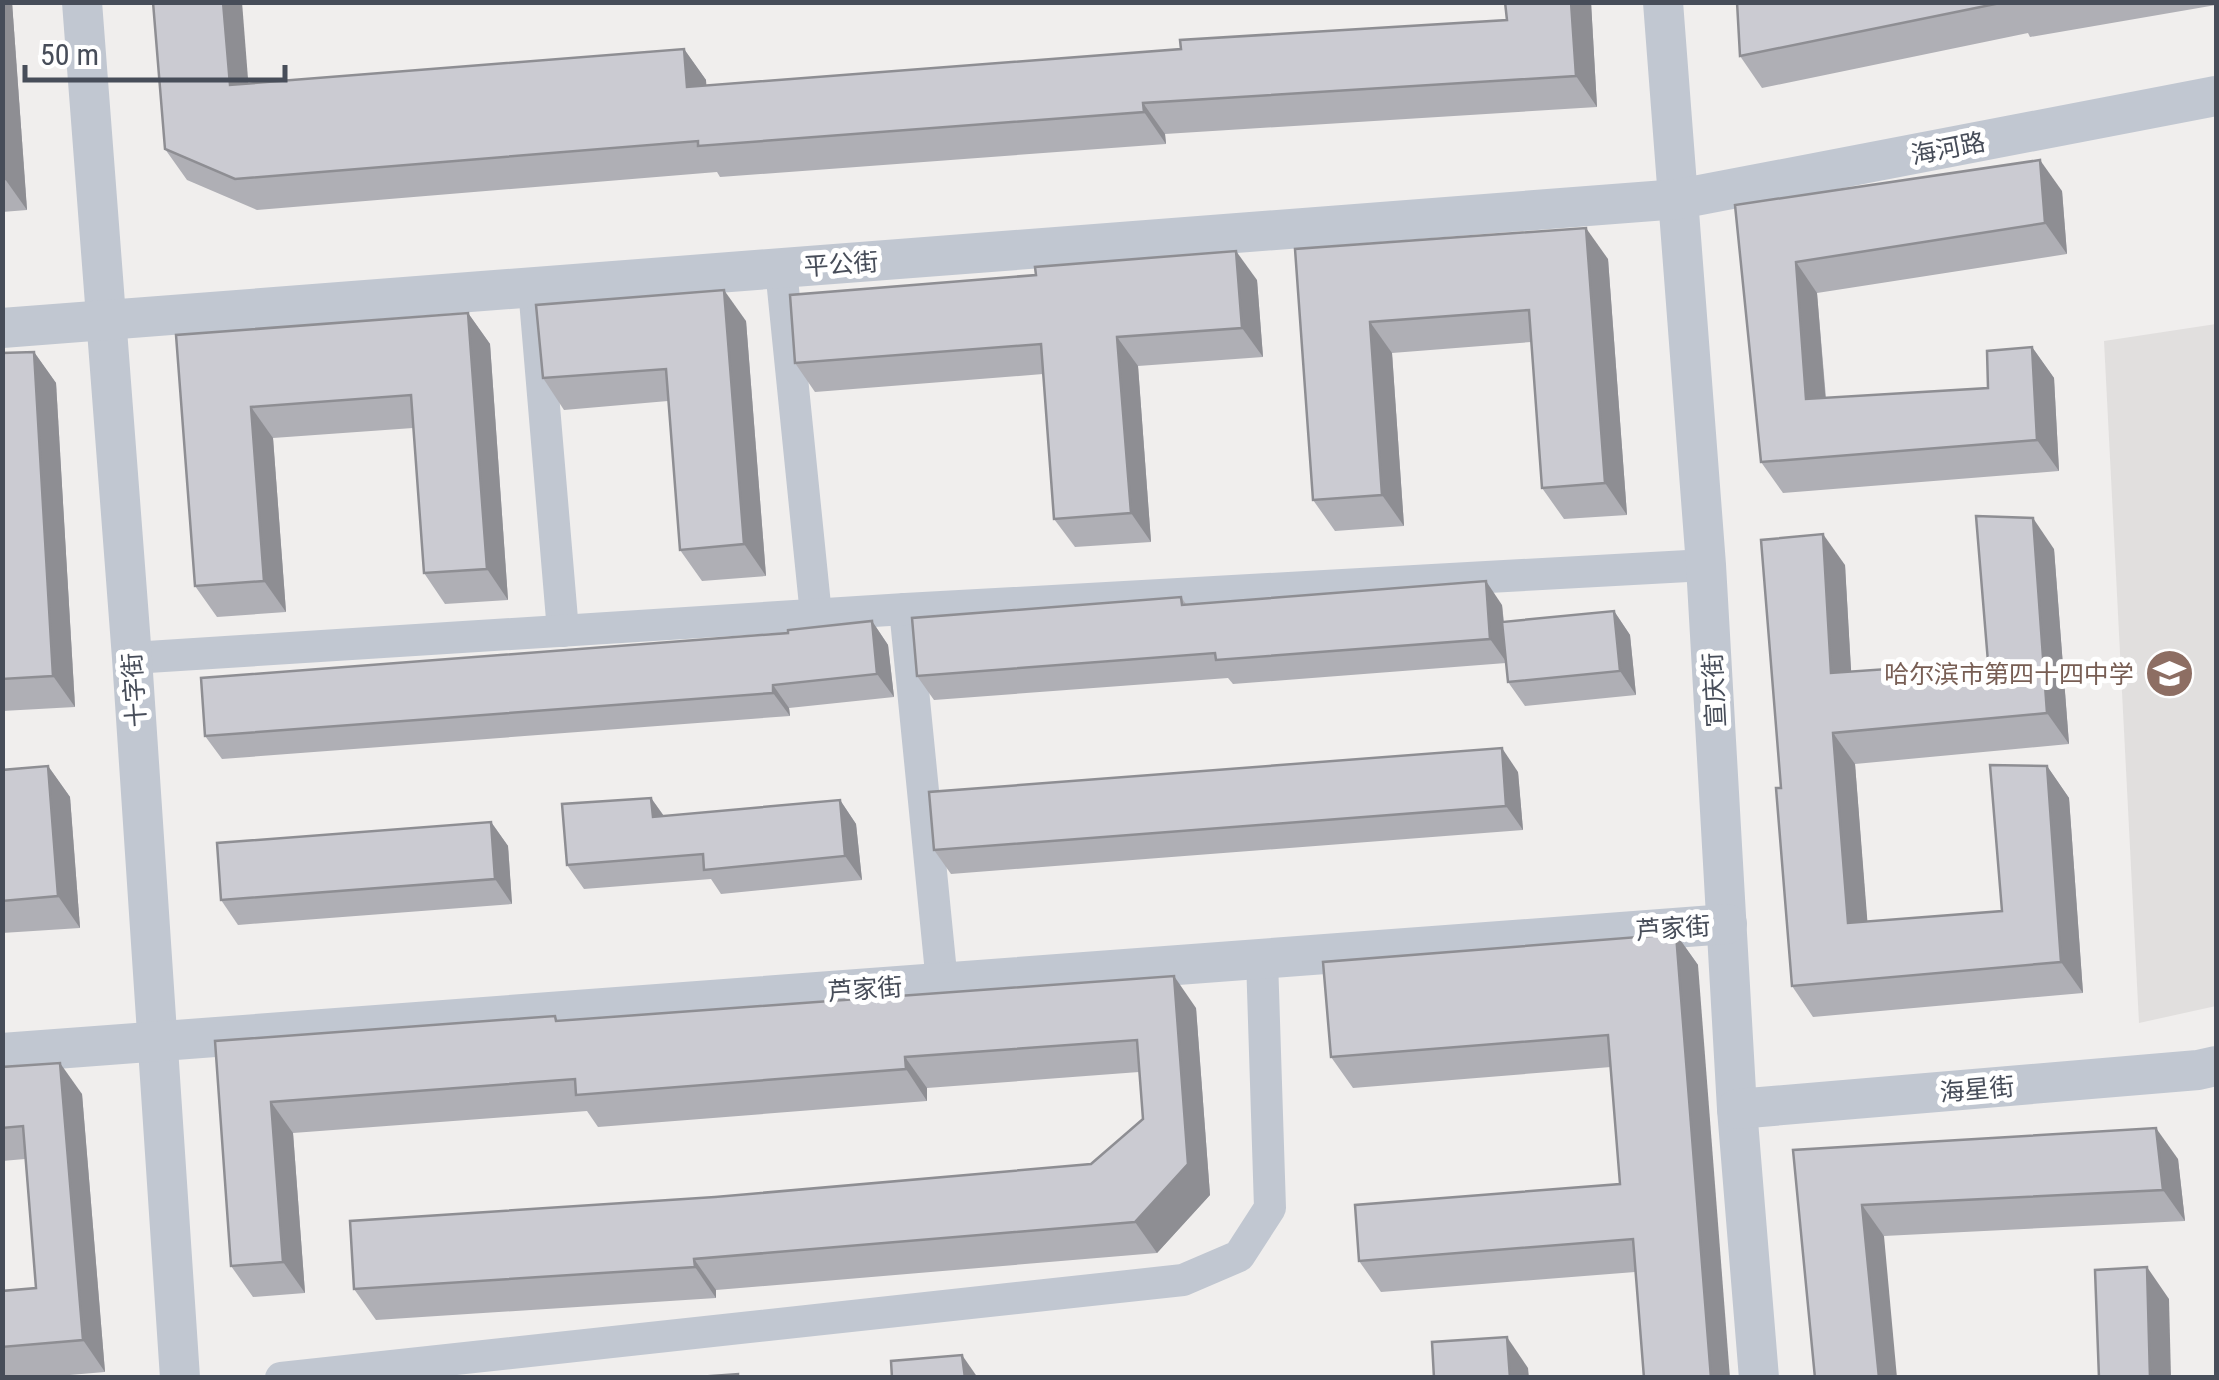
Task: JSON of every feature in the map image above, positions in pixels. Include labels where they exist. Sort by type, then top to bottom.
[{"type":"street","name":"十字街","points":[[82,2],[132,658],[180,1378]]},
{"type":"street","name":"宣庆街","points":[[1663,2],[1706,564],[1737,1109],[1759,1378]]},
{"type":"street","name":"海河路","points":[[1679,199],[2216,96]]},
{"type":"street","name":"平公街","points":[[2,328],[1679,199]]},
{"type":"street","points":[[781,268],[816,614]]},
{"type":"street","points":[[534,288],[563,631]]},
{"type":"street","points":[[132,658],[816,614],[1706,564]]},
{"type":"street","points":[[905,609],[942,983]]},
{"type":"street","name":"芦家街","points":[[2,1053],[1727,924]]},
{"type":"street","points":[[281,1378],[1183,1280],[1238,1256],[1270,1208],[1262,959]]},
{"type":"street","name":"海星街","points":[[1737,1109],[2216,1066]]},
{"type":"shaded area","name":"哈尔滨市第四十四中学","points":[[2216,324],[2216,1006],[2139,1023],[2104,341]]},
{"type":"building","points":[[153,2],[223,2],[230,85],[684,49],[687,87],[1181,49],[1180,40],[1507,20],[1505,2],[1571,2],[1576,76],[1143,103],[1144,112],[698,146],[698,141],[235,179],[165,149]]},
{"type":"building","points":[[1737,2],[2005,2],[1740,56]]},
{"type":"building","points":[[2040,160],[2045,223],[1796,262],[1806,399],[1988,388],[1987,351],[2032,347],[2037,440],[1761,462],[1735,205]]},
{"type":"building","points":[[1586,228],[1605,483],[1542,488],[1529,310],[1370,322],[1382,495],[1313,500],[1295,249]]},
{"type":"building","points":[[1236,251],[1242,328],[1117,337],[1131,513],[1054,519],[1041,344],[795,363],[790,295],[1036,275],[1035,267]]},
{"type":"building","points":[[724,290],[744,544],[680,550],[666,369],[543,378],[536,305]]},
{"type":"building","points":[[468,313],[487,569],[424,573],[411,395],[251,407],[264,581],[195,586],[176,335]]},
{"type":"building","points":[[34,352],[53,676],[2,679],[2,353]]},
{"type":"building","points":[[1976,516],[2033,518],[2047,713],[1833,733],[1848,923],[2002,911],[1990,765],[2047,766],[2061,962],[1792,986],[1761,540],[1823,534],[1831,673],[1988,662]]},
{"type":"building","points":[[1486,581],[1490,639],[1216,660],[1215,653],[917,676],[912,618],[1181,597],[1182,605]]},
{"type":"building","points":[[1614,611],[1620,671],[1508,682],[1502,622]]},
{"type":"building","points":[[872,621],[877,674],[773,685],[773,693],[205,736],[201,678],[788,633]]},
{"type":"building","points":[[1502,748],[1506,806],[934,850],[929,792]]},
{"type":"building","points":[[48,766],[58,896],[2,901],[2,770]]},
{"type":"building","points":[[651,798],[653,817],[840,800],[845,856],[704,870],[703,854],[567,865],[562,804]]},
{"type":"building","points":[[491,822],[495,879],[221,900],[217,843]]},
{"type":"building","points":[[1676,934],[1711,1378],[1644,1378],[1633,1239],[1359,1261],[1355,1205],[1620,1184],[1608,1035],[1331,1057],[1323,962]]},
{"type":"building","points":[[1174,976],[1188,1164],[1135,1222],[694,1259],[695,1267],[354,1289],[350,1221],[715,1197],[1091,1164],[1143,1119],[1137,1040],[905,1057],[906,1069],[576,1095],[575,1079],[271,1102],[283,1262],[231,1266],[215,1041],[555,1016],[556,1021]]},
{"type":"building","points":[[60,1063],[83,1340],[2,1347],[2,1291],[36,1288],[23,1126],[2,1128],[2,1067]]},
{"type":"building","points":[[2156,1128],[2163,1190],[1862,1205],[1879,1378],[1815,1378],[1793,1150]]},
{"type":"building","points":[[2147,1267],[2150,1378],[2099,1378],[2095,1270]]},
{"type":"building","points":[[1507,1337],[1510,1378],[1434,1378],[1432,1342]]},
{"type":"building","points":[[962,1355],[965,1378],[892,1378],[891,1361]]},
{"type":"building","points":[[738,1374],[738,1378],[683,1378]]},
{"type":"place","name":"哈尔滨市第四十四中学","points":[[2169,674]]}]
